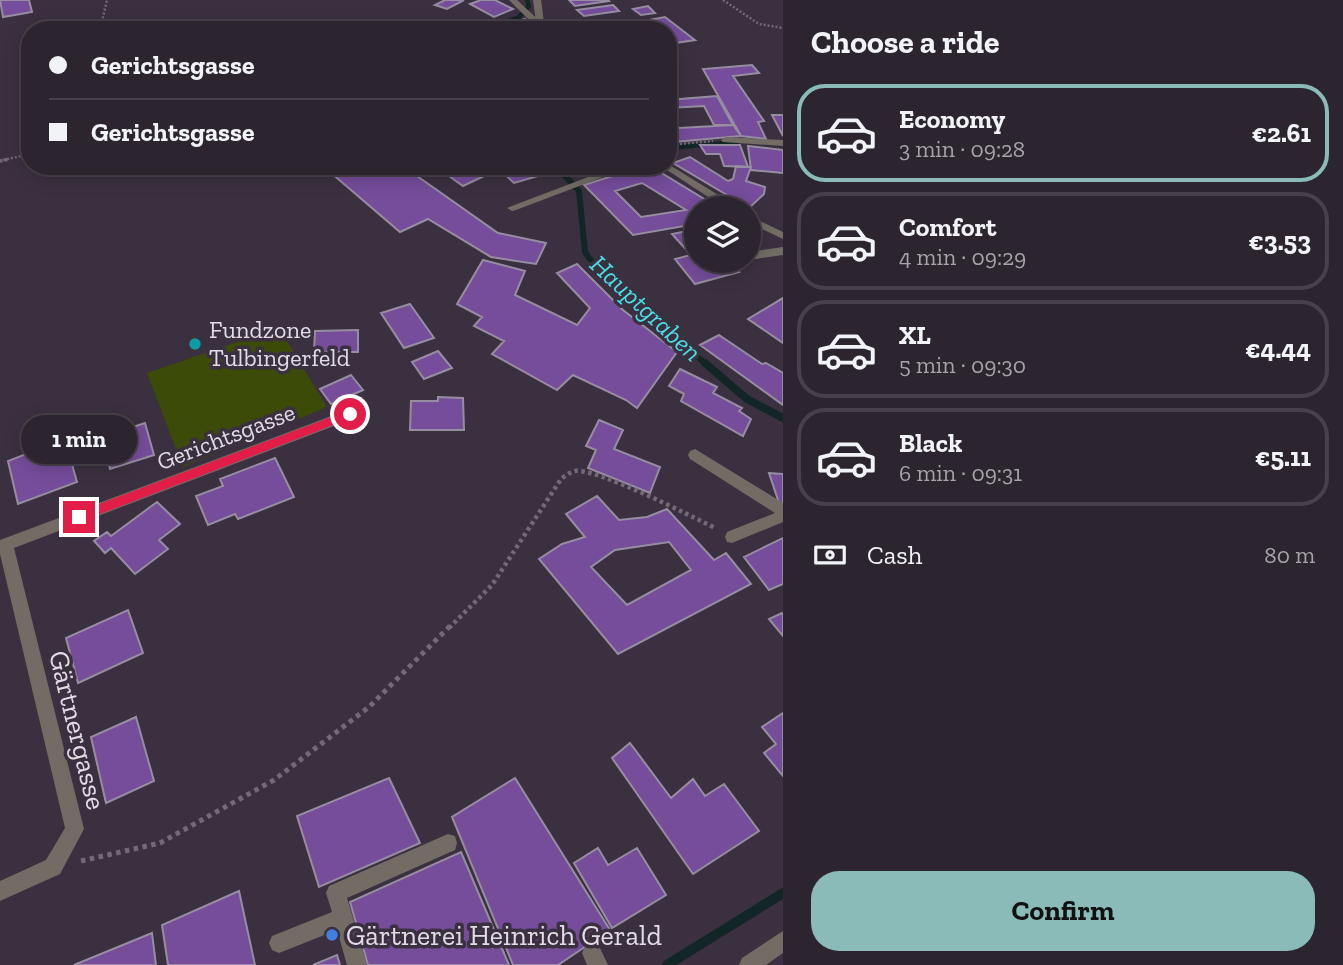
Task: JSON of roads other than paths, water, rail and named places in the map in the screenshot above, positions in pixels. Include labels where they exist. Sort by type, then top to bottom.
[{"type":"street","points":[[513,0],[533,21]]},
{"type":"street","points":[[537,0],[540,21]]},
{"type":"street","points":[[726,140],[783,143]]},
{"type":"street","points":[[677,173],[714,196]]},
{"type":"street","points":[[512,208],[599,175]]},
{"type":"street","points":[[761,225],[783,236]]},
{"type":"street","points":[[761,254],[783,251]]},
{"type":"street","name":"Gerichtsgasse","points":[[3,545],[350,414]]},
{"type":"street","points":[[695,455],[783,510]]},
{"type":"street","points":[[732,537],[783,516]]},
{"type":"street","name":"Gärtnergasse","points":[[0,891],[53,867],[75,829],[3,545]]},
{"type":"street","points":[[357,965],[336,893],[448,843]]},
{"type":"street","points":[[279,943],[343,918]]},
{"type":"street","points":[[749,965],[783,940]]},
{"type":"waterway","name":"Hauptgraben","points":[[508,21],[518,18],[529,6],[527,0]]},
{"type":"waterway","points":[[677,147],[738,142]]},
{"type":"waterway","name":"Hauptgraben","points":[[564,175],[579,191],[585,252],[599,272],[707,365]]},
{"type":"waterway","name":"Hauptgraben","points":[[705,363],[747,399],[783,418]]},
{"type":"waterway","name":"Hauptgraben","points":[[667,965],[783,893]]},
{"type":"place","name":"Fundzone Tulbingerfeld","points":[[195,344]]},
{"type":"place","name":"Gärtnerei Heinrich Gerald","points":[[332,935]]}]
